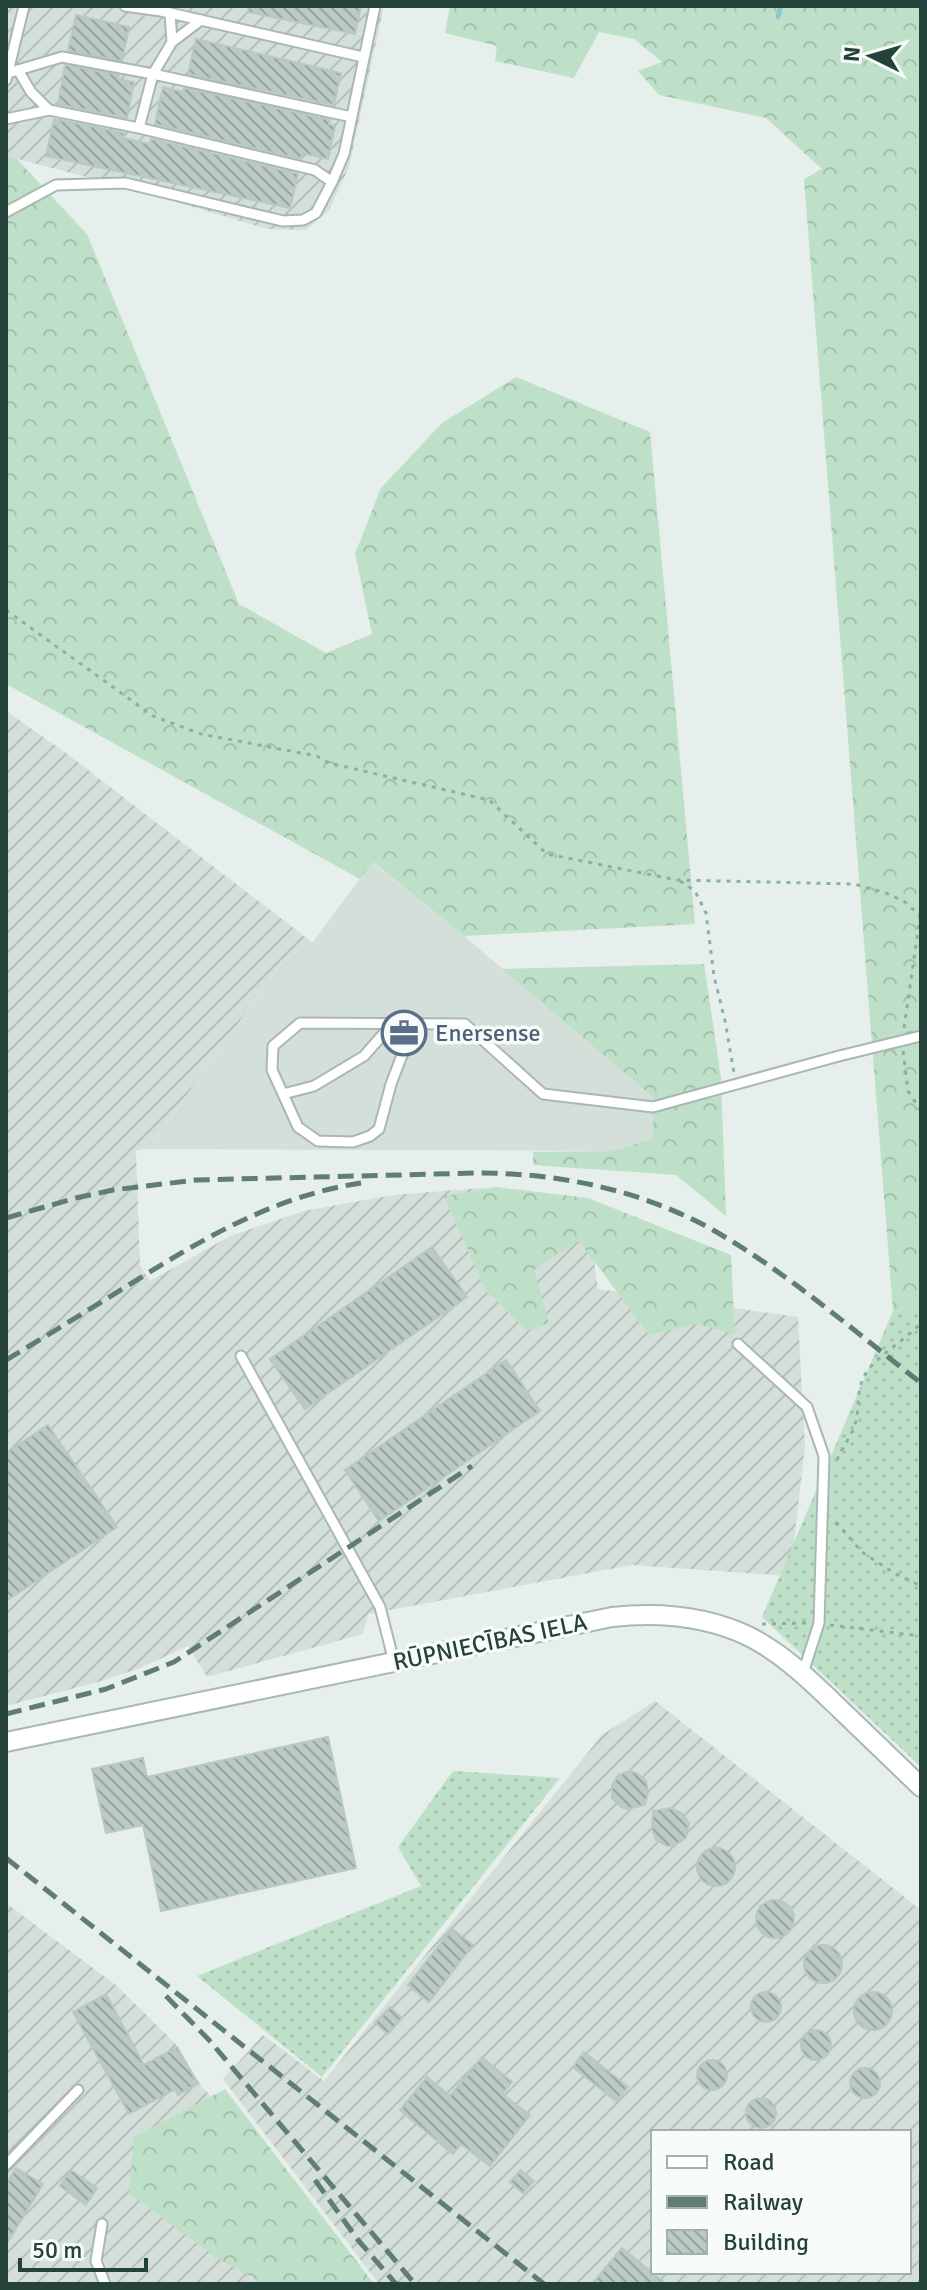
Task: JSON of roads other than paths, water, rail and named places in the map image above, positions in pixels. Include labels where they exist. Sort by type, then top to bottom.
[{"type":"street","name":"RŪPNIECĪBAS IELA","points":[[6,1742],[612,1617],[657,1614],[719,1625],[750,1637],[777,1654],[803,1673],[921,1787]]},
{"type":"lane","points":[[24,6],[10,46],[10,74],[49,110]]},
{"type":"lane","points":[[125,6],[165,10],[363,57]]},
{"type":"lane","points":[[6,212],[56,185],[125,183],[283,221],[303,220],[316,213],[344,154],[375,6]]},
{"type":"lane","points":[[165,10],[172,42]]},
{"type":"lane","points":[[139,128],[153,74],[172,42],[201,20]]},
{"type":"lane","points":[[10,74],[62,57],[352,117]]},
{"type":"lane","points":[[6,119],[49,110],[315,170],[332,182]]},
{"type":"lane","points":[[414,1024],[391,1084],[379,1129],[353,1142],[318,1141],[298,1127],[272,1070],[273,1046],[300,1023],[465,1024],[543,1094],[653,1107],[921,1036]]},
{"type":"lane","points":[[283,1094],[314,1086],[364,1056],[393,1023]]},
{"type":"lane","points":[[738,1344],[807,1407],[824,1456],[819,1623],[803,1673]]},
{"type":"lane","points":[[241,1356],[380,1607],[394,1662]]},
{"type":"lane","points":[[6,2165],[78,2090]]},
{"type":"lane","points":[[102,2224],[96,2261],[105,2284]]},
{"type":"waterway","points":[[778,17],[781,6]]},
{"type":"railway","points":[[6,1218],[113,1190],[196,1180],[478,1173],[569,1180],[629,1194],[713,1230],[794,1284],[921,1383]]},
{"type":"railway","points":[[6,1360],[186,1250],[241,1221],[299,1198],[361,1183]]},
{"type":"railway","points":[[6,1714],[106,1689],[174,1662],[472,1466]]},
{"type":"railway","points":[[6,1858],[544,2284]]},
{"type":"railway","points":[[166,1996],[209,2040],[415,2284]]},
{"type":"railway","points":[[315,2180],[358,2240],[396,2284]]},
{"type":"place","name":"Enersense","points":[[404,1033]]}]
